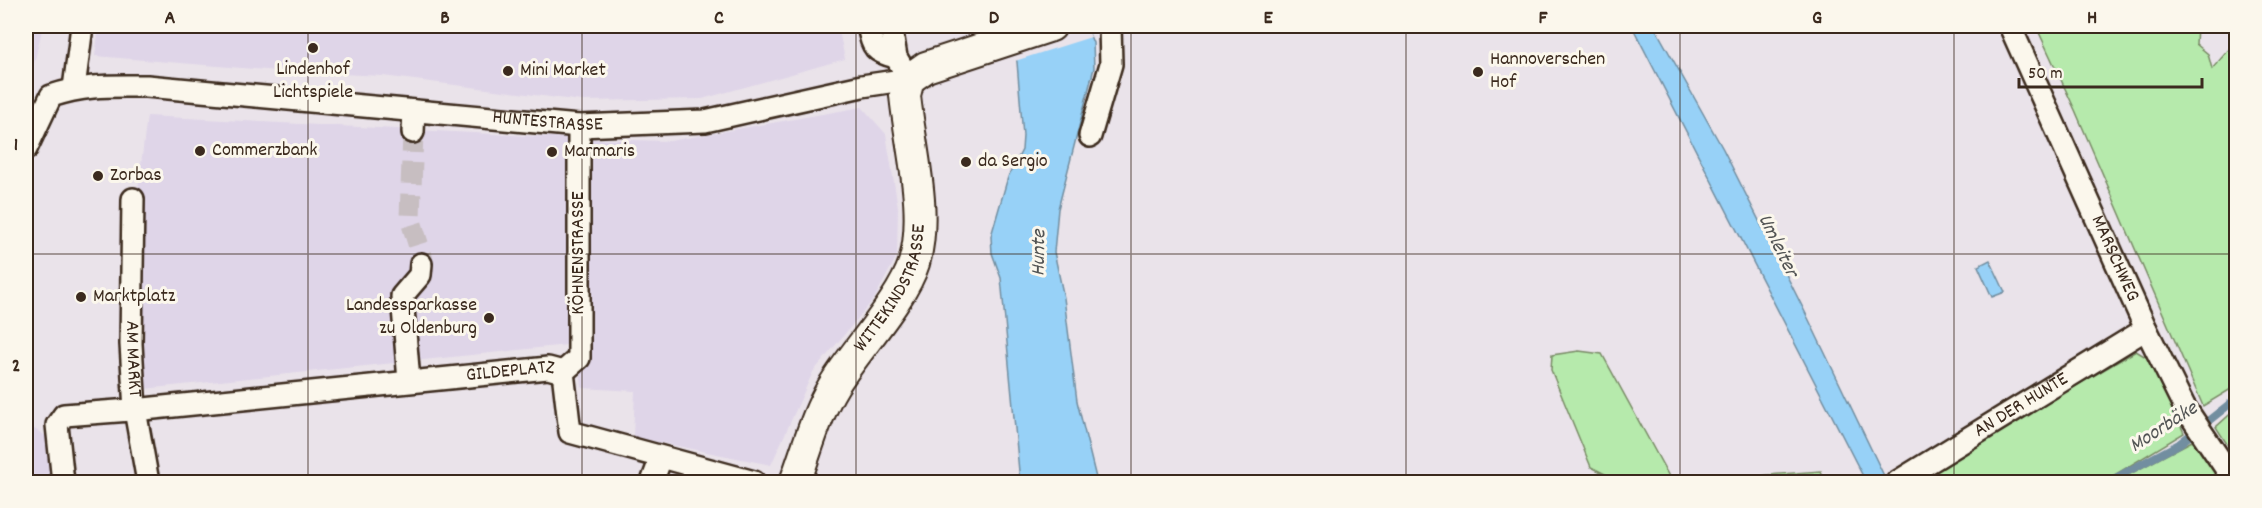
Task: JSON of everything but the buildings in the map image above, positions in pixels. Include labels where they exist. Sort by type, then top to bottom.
[{"type":"street","points":[[26,149],[51,96],[74,88],[82,26]]},
{"type":"street","points":[[868,26],[872,43],[880,54],[902,68]]},
{"type":"street","points":[[891,26],[902,68]]},
{"type":"street","name":"HUNTESTRASSE","points":[[74,88],[95,85],[147,86],[414,121],[579,126],[705,121],[862,86],[902,68],[926,67],[1051,26]]},
{"type":"street","points":[[1090,136],[1111,64],[1110,26]]},
{"type":"street","name":"MARSCHWEG","points":[[2010,26],[2146,329],[2184,406],[2235,483]]},
{"type":"street","name":"WITTEKINDSTRASSE","points":[[795,483],[817,420],[832,387],[902,288],[914,264],[919,236],[920,204],[902,68]]},
{"type":"street","name":"KÖHNENSTRASSE","points":[[563,372],[579,358],[579,126]]},
{"type":"street","name":"AM MARKT","points":[[133,199],[130,311],[135,410],[148,483]]},
{"type":"street","points":[[409,381],[402,296],[420,275],[421,264]]},
{"type":"street","name":"AN DER HUNTE","points":[[1903,479],[2146,329]]},
{"type":"street","name":"GILDEPLATZ","points":[[63,483],[57,425],[64,416],[549,368],[563,372],[570,432],[754,483]]},
{"type":"street","points":[[652,483],[661,458]]},
{"type":"shaded area","points":[[26,26],[43,26],[31,76],[26,86]]},
{"type":"shaded area","points":[[90,26],[838,26],[845,59],[702,99],[582,101],[383,76],[279,71],[95,56],[98,35]]},
{"type":"shaded area","points":[[862,107],[886,134],[898,207],[897,256],[874,299],[813,372],[771,465],[633,437],[635,391],[582,388],[580,368],[585,353],[567,345],[144,389],[136,320],[142,200],[138,189],[147,116],[588,139],[670,141]]},
{"type":"shaded area","points":[[26,424],[56,442],[59,482],[26,482]]},
{"type":"green space","points":[[2036,26],[2197,26],[2196,44],[2208,54],[2212,69],[2236,41],[2236,386],[2203,406],[2075,110]]},
{"type":"green space","points":[[1579,351],[1602,354],[1672,482],[1621,482],[1591,467],[1551,370],[1552,355]]},
{"type":"green space","points":[[2136,351],[2151,360],[2184,433],[2103,482],[1910,482]]},
{"type":"green space","points":[[2236,409],[2236,458],[2216,427]]},
{"type":"green space","points":[[2192,441],[2226,482],[2115,482]]},
{"type":"green space","points":[[1821,471],[1824,482],[1725,481],[1768,475]]},
{"type":"water","name":"Hunte","points":[[1008,26],[1086,26],[1093,43],[1094,68],[1058,209],[1054,252],[1064,298],[1077,401],[1097,482],[1020,482],[1001,278],[992,253],[991,236],[1008,177],[1022,150],[1017,62]]},
{"type":"water","points":[[1632,26],[1654,26],[1723,149],[1887,482],[1866,482]]},
{"type":"water","points":[[1990,260],[2005,292],[1992,297],[1978,266]]},
{"type":"pier","points":[[1007,26],[1086,26],[1091,37],[1015,61]]},
{"type":"waterway","name":"Moorbäke","points":[[2108,482],[2179,444],[2236,399]]},
{"type":"tunnel","points":[[413,132],[410,218],[422,256],[421,264]]},
{"type":"place","name":"Lindenhof Lichtspiele","points":[[313,48]]},
{"type":"place","name":"Mini Market","points":[[508,71]]},
{"type":"place","name":"Hannoverschen Hof","points":[[1478,72]]},
{"type":"place","name":"Commerzbank","points":[[200,151]]},
{"type":"place","name":"Marmaris","points":[[552,152]]},
{"type":"place","name":"da Sergio","points":[[966,162]]},
{"type":"place","name":"Zorbas","points":[[98,176]]},
{"type":"place","name":"Marktplatz","points":[[81,297]]},
{"type":"place","name":"Landessparkasse zu Oldenburg","points":[[489,318]]},
{"type":"water label","name":"Umleiter","points":[[1777,246]]}]
